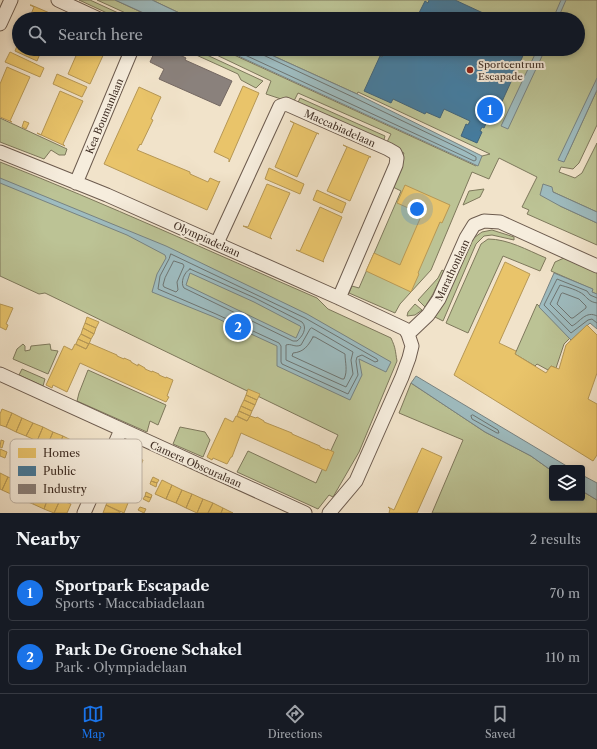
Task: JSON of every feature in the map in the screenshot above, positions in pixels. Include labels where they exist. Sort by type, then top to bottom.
[{"type":"street","points":[[0,24],[11,0]]},
{"type":"street","points":[[58,0],[84,12]]},
{"type":"street","name":"Kea Boumanlaan","points":[[76,182],[129,56]]},
{"type":"street","name":"Maccabiadelaan","points":[[217,243],[280,106],[286,104],[388,149],[395,153],[397,158],[396,165],[339,298]]},
{"type":"street","name":"Olympiadelaan","points":[[0,152],[107,194],[217,243],[398,325],[405,329],[408,334]]},
{"type":"street","name":"Marathonlaan","points":[[408,334],[433,309],[439,299],[466,238],[474,225],[484,221],[500,222],[597,266]]},
{"type":"street","points":[[329,513],[356,481],[409,358],[412,346],[408,334]]},
{"type":"street","name":"Camera Obscuralaan","points":[[0,374],[141,439]]},
{"type":"street","points":[[117,439],[121,430]]},
{"type":"street","name":"Camera Obscuralaan","points":[[142,439],[305,513]]},
{"type":"street","points":[[84,513],[88,503]]},
{"type":"green space","points":[[79,0],[90,0],[116,12],[105,12]]},
{"type":"green space","points":[[97,0],[115,0],[141,12],[123,12]]},
{"type":"green space","points":[[152,0],[597,0],[597,81],[567,155],[597,90],[597,125],[579,163],[573,169],[561,167],[559,172],[575,178],[582,173],[597,143],[597,212],[553,192],[543,184],[560,206],[597,223],[597,245],[527,214],[529,210],[522,207],[537,177],[499,158],[489,179],[472,172],[431,270],[400,304],[395,313],[349,293],[352,286],[359,288],[401,191],[389,185],[404,153],[386,144],[391,134],[298,93],[293,103],[266,94],[271,81],[219,56],[236,56],[476,166],[482,156],[490,154],[358,92],[357,94],[273,56],[585,56],[585,12],[177,12]]},
{"type":"green space","points":[[198,56],[209,56],[263,81],[256,88],[241,80],[238,74]]},
{"type":"green space","points":[[300,98],[385,136],[383,143],[297,105]]},
{"type":"green space","points":[[0,118],[67,149],[65,155],[59,155],[51,150],[44,159],[0,142]]},
{"type":"green space","points":[[0,162],[119,211],[317,298],[328,309],[391,338],[395,347],[397,361],[359,452],[333,497],[329,495],[318,509],[237,472],[248,451],[316,483],[338,435],[45,293],[39,294],[0,276]]},
{"type":"green space","points":[[484,189],[480,197],[463,205],[469,191]]},
{"type":"green space","points":[[492,230],[514,237],[514,240],[492,235],[484,236],[476,244],[443,321],[435,317],[471,240],[482,232]]},
{"type":"green space","points":[[488,239],[495,239],[510,243],[546,258],[540,271],[503,256],[468,333],[446,323],[481,244]]},
{"type":"green space","points":[[564,258],[597,273],[597,294],[591,292],[592,289],[551,271],[555,262]]},
{"type":"green space","points":[[442,270],[444,271],[425,307],[418,300],[438,278]]},
{"type":"green space","points":[[415,304],[422,310],[415,315],[407,316],[408,312]]},
{"type":"green space","points":[[537,304],[570,338],[564,344],[556,368],[551,366],[548,370],[537,364],[535,366],[515,354]]},
{"type":"green space","points":[[23,344],[25,346],[25,351],[30,350],[31,346],[50,344],[51,350],[58,351],[48,374],[13,359],[17,349]]},
{"type":"green space","points":[[22,369],[45,379],[43,386],[19,375]]},
{"type":"green space","points":[[88,370],[166,405],[158,425],[150,421],[147,432],[77,401]]},
{"type":"green space","points":[[411,383],[485,432],[531,456],[549,469],[549,501],[585,501],[585,493],[597,500],[597,513],[432,513],[463,440],[399,413]]},
{"type":"green space","points":[[180,427],[205,432],[210,440],[203,457],[173,444]]},
{"type":"water","points":[[115,0],[152,0],[177,12],[142,12]]},
{"type":"water","points":[[561,0],[566,0],[561,12],[556,12]]},
{"type":"water","points":[[238,56],[273,56],[357,94],[482,156],[478,166]]},
{"type":"water","points":[[534,56],[542,56],[508,129],[501,126]]},
{"type":"water","points":[[597,78],[597,90],[564,162],[558,160]]},
{"type":"water","points":[[0,178],[166,246],[307,314],[391,362],[386,372],[359,359],[362,375],[350,400],[277,366],[277,346],[214,317],[152,292],[157,274],[166,258],[165,255],[127,235],[0,183]],"holes":[[[190,273],[254,302],[300,326],[301,327],[296,338],[186,285]]]},
{"type":"water","points":[[543,184],[552,187],[553,192],[597,212],[597,223],[540,195]]},
{"type":"water","points":[[554,273],[593,289],[592,292],[597,294],[597,329],[590,323],[571,340],[539,307]]},
{"type":"water","points":[[416,376],[565,465],[549,465],[549,469],[531,456],[485,432],[411,383]]},
{"type":"water","points":[[585,477],[597,483],[597,500],[585,493]]},
{"type":"building: Homes","points":[[30,5],[47,12],[32,12],[34,7]]},
{"type":"building: Homes","points":[[10,52],[12,53],[12,56],[18,56],[44,68],[40,77],[5,62]]},
{"type":"building: Homes","points":[[26,56],[39,56],[37,61]]},
{"type":"building: Homes","points":[[76,56],[103,56],[90,84],[68,74]]},
{"type":"building: Homes","points":[[7,67],[30,77],[10,121],[12,122],[0,117],[0,84]]},
{"type":"building: Homes","points":[[57,74],[87,87],[82,97],[53,84]]},
{"type":"building: Homes","points":[[243,86],[259,93],[229,162],[229,159],[214,152]]},
{"type":"building: Homes","points":[[139,87],[161,97],[151,119],[153,120],[137,150],[190,172],[190,174],[208,182],[210,178],[219,182],[220,181],[207,210],[104,164]]},
{"type":"building: Homes","points":[[60,91],[83,101],[63,144],[65,146],[41,135]]},
{"type":"building: Homes","points":[[24,121],[29,123],[26,129],[22,127]]},
{"type":"building: Homes","points":[[290,121],[317,133],[297,177],[275,167],[294,123]]},
{"type":"building: Homes","points":[[343,145],[371,157],[369,157],[350,201],[327,191],[347,147]]},
{"type":"building: Homes","points":[[269,168],[304,184],[300,194],[265,179]]},
{"type":"building: Homes","points":[[267,184],[290,193],[270,237],[272,239],[243,226],[248,227]]},
{"type":"building: Homes","points":[[405,185],[450,205],[442,223],[440,222],[411,292],[366,271],[374,253],[400,265],[422,214],[397,203]]},
{"type":"building: Homes","points":[[317,190],[346,203],[342,213],[313,200]]},
{"type":"building: Homes","points":[[320,207],[342,217],[323,261],[324,262],[296,250],[300,251]]},
{"type":"building: Homes","points":[[505,262],[530,274],[499,343],[516,351],[515,354],[546,373],[551,366],[559,369],[566,345],[587,325],[597,335],[597,373],[588,399],[597,404],[597,455],[593,461],[454,375]]},
{"type":"building: Homes","points":[[0,304],[13,308],[6,324],[8,325],[6,330],[0,327]]},
{"type":"building: Homes","points":[[87,317],[99,322],[96,328],[85,323]]},
{"type":"building: Homes","points":[[85,323],[96,328],[94,334],[83,328]]},
{"type":"building: Homes","points":[[83,328],[94,334],[91,339],[81,334]]},
{"type":"building: Homes","points":[[81,334],[91,339],[89,344],[78,339]]},
{"type":"building: Homes","points":[[78,339],[89,344],[86,349],[76,344]]},
{"type":"building: Homes","points":[[89,343],[131,361],[138,366],[138,364],[145,369],[173,380],[167,396],[169,397],[166,402],[80,363],[67,392],[53,385],[52,388],[46,385],[64,346],[72,350],[75,344],[86,349]]},
{"type":"building: Homes","points":[[248,389],[260,394],[257,400],[246,395]]},
{"type":"building: Homes","points":[[246,395],[257,400],[255,405],[244,400]]},
{"type":"building: Homes","points":[[244,400],[255,405],[252,411],[241,406]]},
{"type":"building: Homes","points":[[241,406],[252,411],[250,416],[239,411]]},
{"type":"building: Homes","points":[[2,409],[12,413],[6,427],[0,425],[0,414]]},
{"type":"building: Homes","points":[[239,411],[250,416],[247,421],[237,416]]},
{"type":"building: Homes","points":[[12,413],[22,418],[16,432],[6,427]]},
{"type":"building: Homes","points":[[236,416],[247,421],[250,416],[257,417],[264,422],[334,452],[326,471],[241,433],[232,457],[227,464],[207,457],[225,418],[233,422]]},
{"type":"building: Homes","points":[[22,418],[33,423],[26,436],[16,432]]},
{"type":"building: Homes","points":[[33,423],[43,427],[38,439],[33,439],[26,436]]},
{"type":"building: Homes","points":[[43,427],[53,432],[50,439],[38,439]]},
{"type":"building: Homes","points":[[53,432],[63,436],[62,439],[50,439]]},
{"type":"building: Homes","points":[[63,436],[69,439],[62,439]]},
{"type":"building: Homes","points":[[1,440],[4,441],[2,448],[0,447]]},
{"type":"building: Homes","points":[[422,448],[442,457],[417,513],[389,513],[390,509],[388,507],[394,510]]},
{"type":"building: Homes","points":[[0,449],[7,452],[5,458],[0,456]]},
{"type":"building: Homes","points":[[0,473],[8,477],[2,490],[0,489]]},
{"type":"building: Homes","points":[[8,477],[10,478],[10,494],[2,490]]},
{"type":"building: Homes","points":[[153,477],[159,480],[157,483],[151,481]]},
{"type":"building: Homes","points":[[162,480],[172,485],[166,499],[155,494]]},
{"type":"building: Homes","points":[[151,481],[157,483],[156,487],[150,484]]},
{"type":"building: Homes","points":[[172,485],[182,490],[176,503],[166,499]]},
{"type":"building: Homes","points":[[182,490],[192,494],[186,508],[176,503]]},
{"type":"building: Homes","points":[[146,492],[152,495],[151,498],[145,496]]},
{"type":"building: Homes","points":[[192,494],[203,499],[197,513],[186,508]]},
{"type":"building: Homes","points":[[145,496],[151,498],[149,502],[143,499]]},
{"type":"building: Homes","points":[[203,499],[213,503],[208,513],[197,513]]},
{"type":"building: Homes","points":[[33,503],[46,503],[44,509]]},
{"type":"building: Homes","points":[[46,503],[59,503],[54,513],[44,509]]},
{"type":"building: Homes","points":[[59,503],[71,504],[67,513],[54,513]]},
{"type":"building: Homes","points":[[107,503],[128,503],[124,513],[106,505]]},
{"type":"building: Homes","points":[[213,503],[223,508],[221,513],[208,513]]},
{"type":"building: Homes","points":[[106,505],[120,512],[120,513],[103,513]]},
{"type":"building: Homes","points":[[140,507],[146,509],[144,513],[138,510]]},
{"type":"building: Homes","points":[[223,508],[233,513],[221,513]]},
{"type":"building: Public","points":[[429,0],[455,0],[481,12],[420,12],[425,1],[428,3]]},
{"type":"building: Public","points":[[380,56],[523,56],[494,119],[489,117],[484,128],[482,127],[480,131],[482,132],[477,143],[461,136],[466,124],[468,125],[470,121],[444,109],[440,118],[426,112],[425,114],[393,99],[391,103],[364,91]]},
{"type":"building: Industry","points":[[153,56],[182,56],[186,58],[185,60],[232,81],[220,106],[159,79],[164,69],[150,62]]},
{"type":"place","name":"Sportcentrum Escapade","points":[[470,70]]},
{"type":"place","name":"Sportpark Escapade","points":[[490,110]]},
{"type":"place","name":"Park De Groene Schakel","points":[[238,327]]}]
